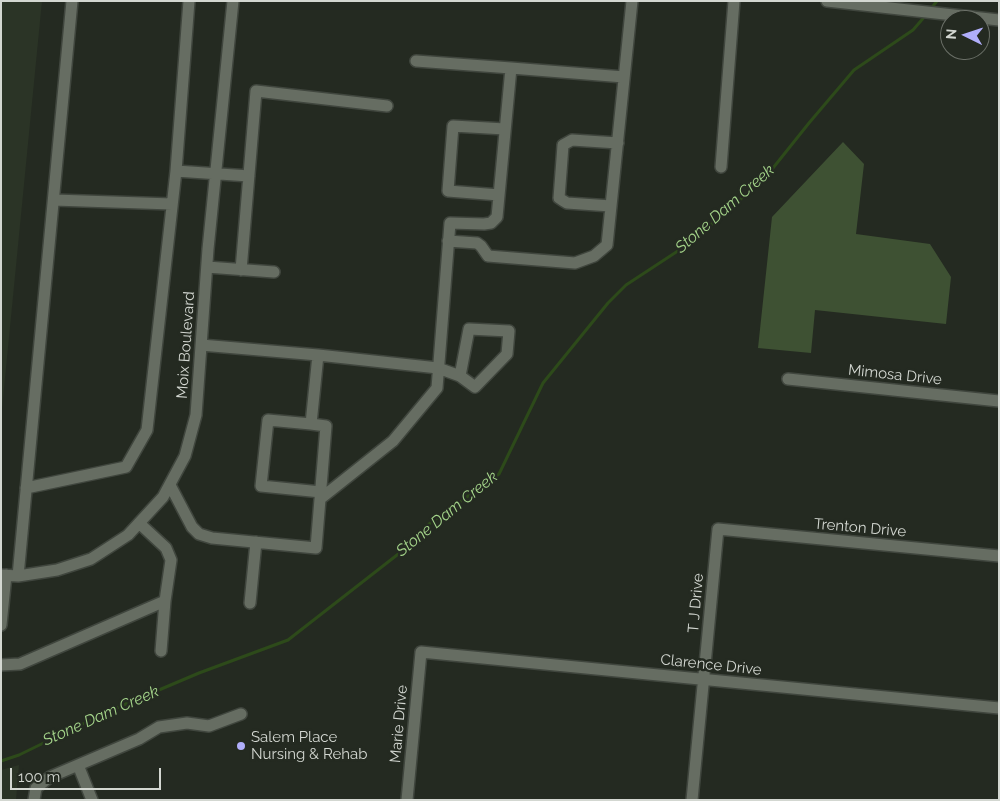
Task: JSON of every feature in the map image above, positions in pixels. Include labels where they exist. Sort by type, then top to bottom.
[{"type":"street","points":[[18,576],[72,1]]},
{"type":"street","points":[[26,488],[126,467],[147,430],[176,171],[189,1]]},
{"type":"street","name":"Moix Boulevard","points":[[4,575],[18,576],[56,570],[91,559],[128,535],[164,497],[186,456],[196,415],[207,267],[233,1]]},
{"type":"street","points":[[448,241],[477,243],[488,256],[575,263],[594,256],[607,245],[632,1]]},
{"type":"street","points":[[721,167],[734,1]]},
{"type":"street","points":[[827,1],[999,20]]},
{"type":"street","points":[[416,61],[624,77]]},
{"type":"street","points":[[170,486],[192,527],[199,534],[212,538],[316,548],[320,495],[326,426],[268,420],[261,486],[320,495],[393,441],[437,388],[450,223],[484,224],[491,223],[497,217],[511,68]]},
{"type":"street","points":[[241,270],[256,91],[387,106]]},
{"type":"street","points":[[499,195],[448,191],[453,126],[506,129]]},
{"type":"street","points":[[611,206],[567,203],[560,198],[563,145],[572,140],[618,143]]},
{"type":"street","points":[[176,171],[249,176]]},
{"type":"street","points":[[54,200],[172,204]]},
{"type":"street","points":[[207,267],[274,272]]},
{"type":"street","points":[[201,346],[438,368],[460,376],[475,387],[507,354],[509,331],[470,329],[460,376]]},
{"type":"street","points":[[311,424],[318,356]]},
{"type":"street","name":"Mimosa Drive","points":[[788,379],[999,401]]},
{"type":"street","points":[[139,523],[166,548],[171,560],[161,651]]},
{"type":"street","name":"Trenton Drive","points":[[718,529],[999,556]]},
{"type":"street","name":"T J Drive","points":[[692,800],[718,529]]},
{"type":"street","points":[[250,603],[256,542]]},
{"type":"street","points":[[1,625],[4,575]]},
{"type":"street","points":[[1,664],[20,664],[165,601]]},
{"type":"street","name":"Clarence Drive","points":[[421,652],[999,708]]},
{"type":"street","name":"Marie Drive","points":[[407,800],[421,652]]},
{"type":"street","points":[[34,800],[36,788],[50,776],[139,739],[159,727],[187,723],[209,726],[241,714]]},
{"type":"street","points":[[78,765],[92,800]]},
{"type":"shaded area","points":[[1,1],[42,1],[1,419]]},
{"type":"shaded area","points":[[19,765],[16,800],[1,800],[1,770]]},
{"type":"green space","points":[[843,142],[864,164],[856,234],[930,244],[951,277],[946,324],[815,310],[811,353],[758,348],[772,217]]},
{"type":"waterway","name":"Stone Dam Creek","points":[[930,10],[937,1]]},
{"type":"waterway","name":"Stone Dam Creek","points":[[1,761],[19,755],[107,712],[199,673],[288,640],[406,548],[429,524],[499,474],[543,383],[608,303],[626,285],[690,243],[744,196],[769,173],[854,70],[913,30],[926,15]]},
{"type":"place","name":"Salem Place Nursing & Rehab","points":[[241,746]]}]
